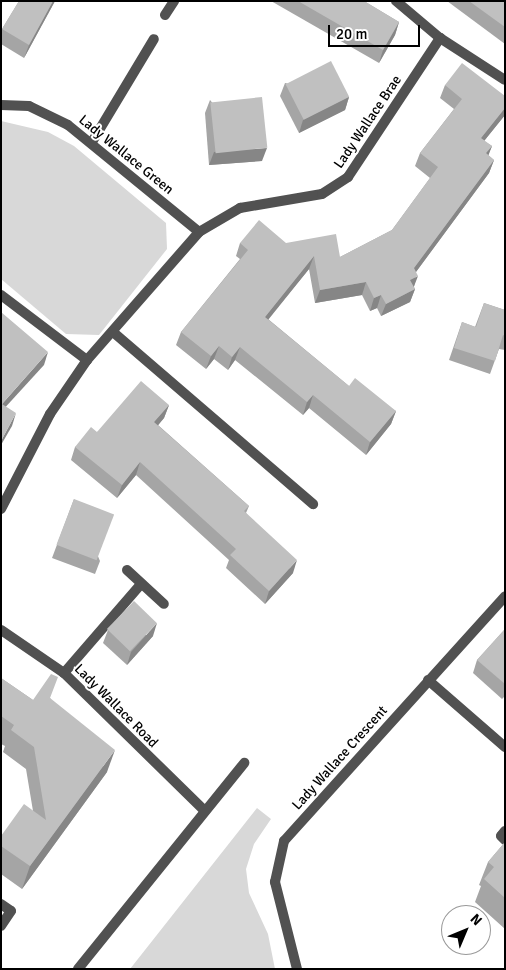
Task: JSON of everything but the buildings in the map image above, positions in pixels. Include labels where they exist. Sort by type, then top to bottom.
[{"type":"street","points":[[165,15],[174,1]]},
{"type":"street","points":[[396,1],[440,38],[505,80]]},
{"type":"street","name":"Lady Wallace Brae","points":[[1,509],[50,414],[87,360],[199,232],[240,208],[322,194],[348,177],[440,38]]},
{"type":"street","points":[[92,142],[154,39]]},
{"type":"street","name":"Lady Wallace Green","points":[[1,105],[29,106],[92,142],[199,232]]},
{"type":"street","points":[[1,295],[87,360]]},
{"type":"street","points":[[113,332],[313,504]]},
{"type":"street","points":[[127,570],[164,604]]},
{"type":"street","points":[[64,673],[141,584]]},
{"type":"street","name":"Lady Wallace Crescent","points":[[297,969],[274,882],[284,841],[505,596]]},
{"type":"street","name":"Lady Wallace Road","points":[[1,630],[64,673],[204,811]]},
{"type":"street","points":[[428,680],[505,747]]},
{"type":"street","points":[[78,969],[204,811],[244,764]]},
{"type":"street","points":[[505,831],[501,836],[505,840]]},
{"type":"street","points":[[1,904],[11,911],[1,926]]},
{"type":"shaded area","points":[[1,121],[48,132],[74,146],[166,223],[167,249],[99,335],[66,334],[1,279]]},
{"type":"shaded area","points":[[257,808],[271,819],[254,844],[246,869],[249,893],[268,934],[275,969],[130,969]]}]
